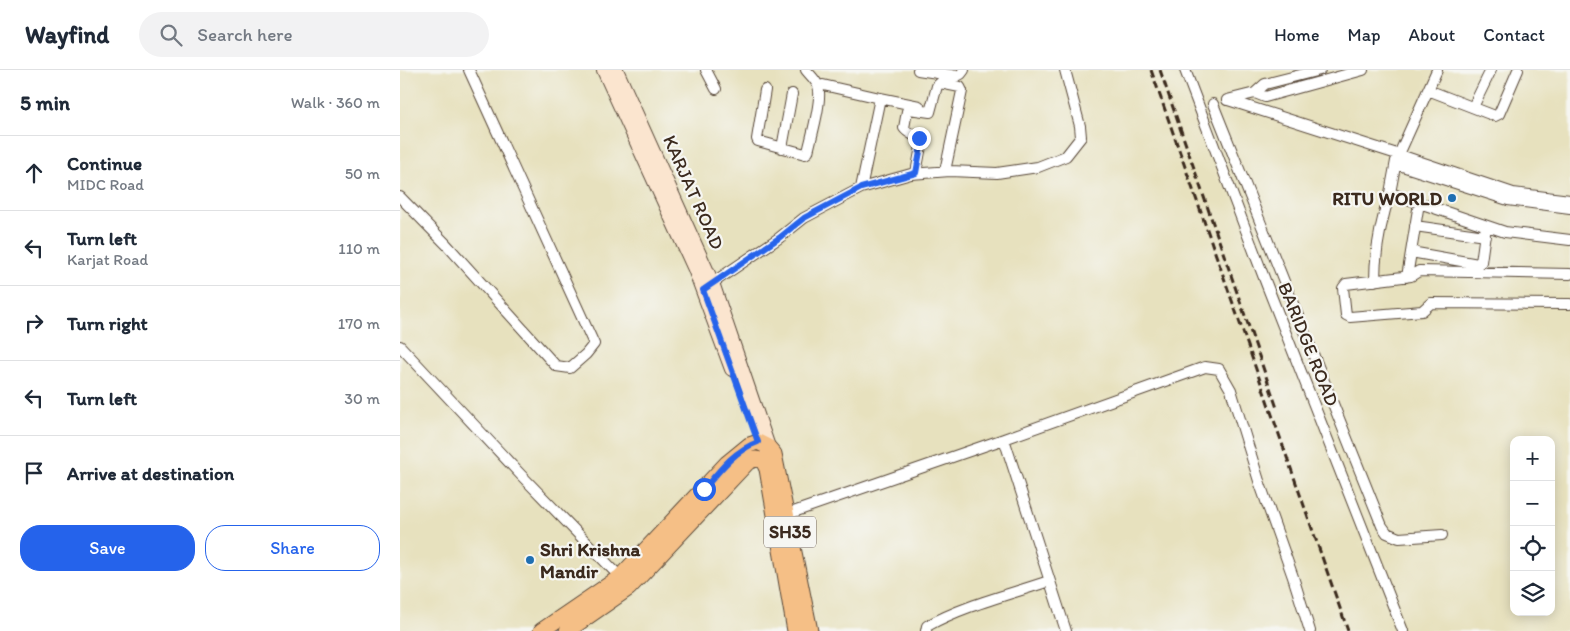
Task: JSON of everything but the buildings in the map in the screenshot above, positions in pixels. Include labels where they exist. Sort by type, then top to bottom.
[{"type":"main road","name":"KARJAT ROAD","points":[[604,70],[708,287]]},
{"type":"main road","name":"KARJAT ROAD","points":[[616,70],[708,287],[763,453],[774,454],[795,631]]},
{"type":"main road","points":[[567,631],[625,582],[727,463],[749,446],[763,453]]},
{"type":"main road","name":"KARJAT ROAD","points":[[781,516],[810,631]]},
{"type":"main road","points":[[541,631],[625,582]]},
{"type":"street","points":[[400,197],[446,244],[556,366],[570,368],[594,344],[469,70]]},
{"type":"street","points":[[706,70],[716,89]]},
{"type":"street","points":[[765,90],[758,141],[805,154],[808,152],[814,128],[819,96],[819,86],[806,70]]},
{"type":"street","points":[[923,70],[957,76],[962,74],[964,70]]},
{"type":"street","points":[[708,287],[779,238],[804,218],[861,188],[916,173],[945,171],[997,174],[1038,167],[1066,156],[1081,137],[1080,126],[1065,70]]},
{"type":"street","name":"BARIDGE ROAD","points":[[1185,70],[1266,283],[1403,631]]},
{"type":"street","points":[[1199,108],[1255,93],[1265,84],[1320,70]]},
{"type":"street","points":[[1255,93],[1265,97],[1363,70]]},
{"type":"street","points":[[1375,281],[1375,260],[1398,159],[1437,70]]},
{"type":"street","points":[[1473,107],[1491,70]]},
{"type":"street","points":[[1428,90],[1495,116],[1499,114],[1518,70]]},
{"type":"street","points":[[916,173],[922,141],[916,135],[906,132],[904,128],[907,111],[915,109],[930,112],[938,84],[940,83],[962,88],[945,171]]},
{"type":"street","points":[[823,85],[931,108]]},
{"type":"street","points":[[782,148],[792,94]]},
{"type":"street","points":[[861,188],[880,98]]},
{"type":"street","points":[[1228,100],[1398,159],[1508,200],[1570,208]]},
{"type":"street","points":[[1213,104],[1382,526],[1387,533],[1399,538],[1442,535]]},
{"type":"street","points":[[1398,159],[1513,193],[1570,200]]},
{"type":"street","points":[[1390,193],[1486,231]]},
{"type":"street","points":[[1407,277],[1419,203]]},
{"type":"street","points":[[1415,226],[1505,232],[1570,240]]},
{"type":"street","points":[[1411,252],[1478,264],[1481,262],[1486,231]]},
{"type":"street","points":[[1570,274],[1419,271],[1407,277],[1346,284],[1344,288],[1346,315],[1350,317],[1422,311],[1431,303],[1570,304]]},
{"type":"street","points":[[400,346],[625,582]]},
{"type":"street","points":[[781,516],[1205,367],[1219,369],[1230,390],[1310,631]]},
{"type":"street","points":[[1004,439],[1066,631]]},
{"type":"street","points":[[926,631],[927,626],[938,620],[979,604],[1049,581]]},
{"type":"railway","points":[[1151,70],[1348,631]]},
{"type":"railway","points":[[1160,70],[1277,408]]},
{"type":"place","name":"RITU WORLD","points":[[1452,198]]},
{"type":"place","name":"Shri Krishna Mandir","points":[[530,560]]},
{"type":"route","points":[[704,489],[727,463],[749,446],[758,442],[703,290],[779,238],[804,218],[861,188],[916,173],[922,141],[919,138]]}]
